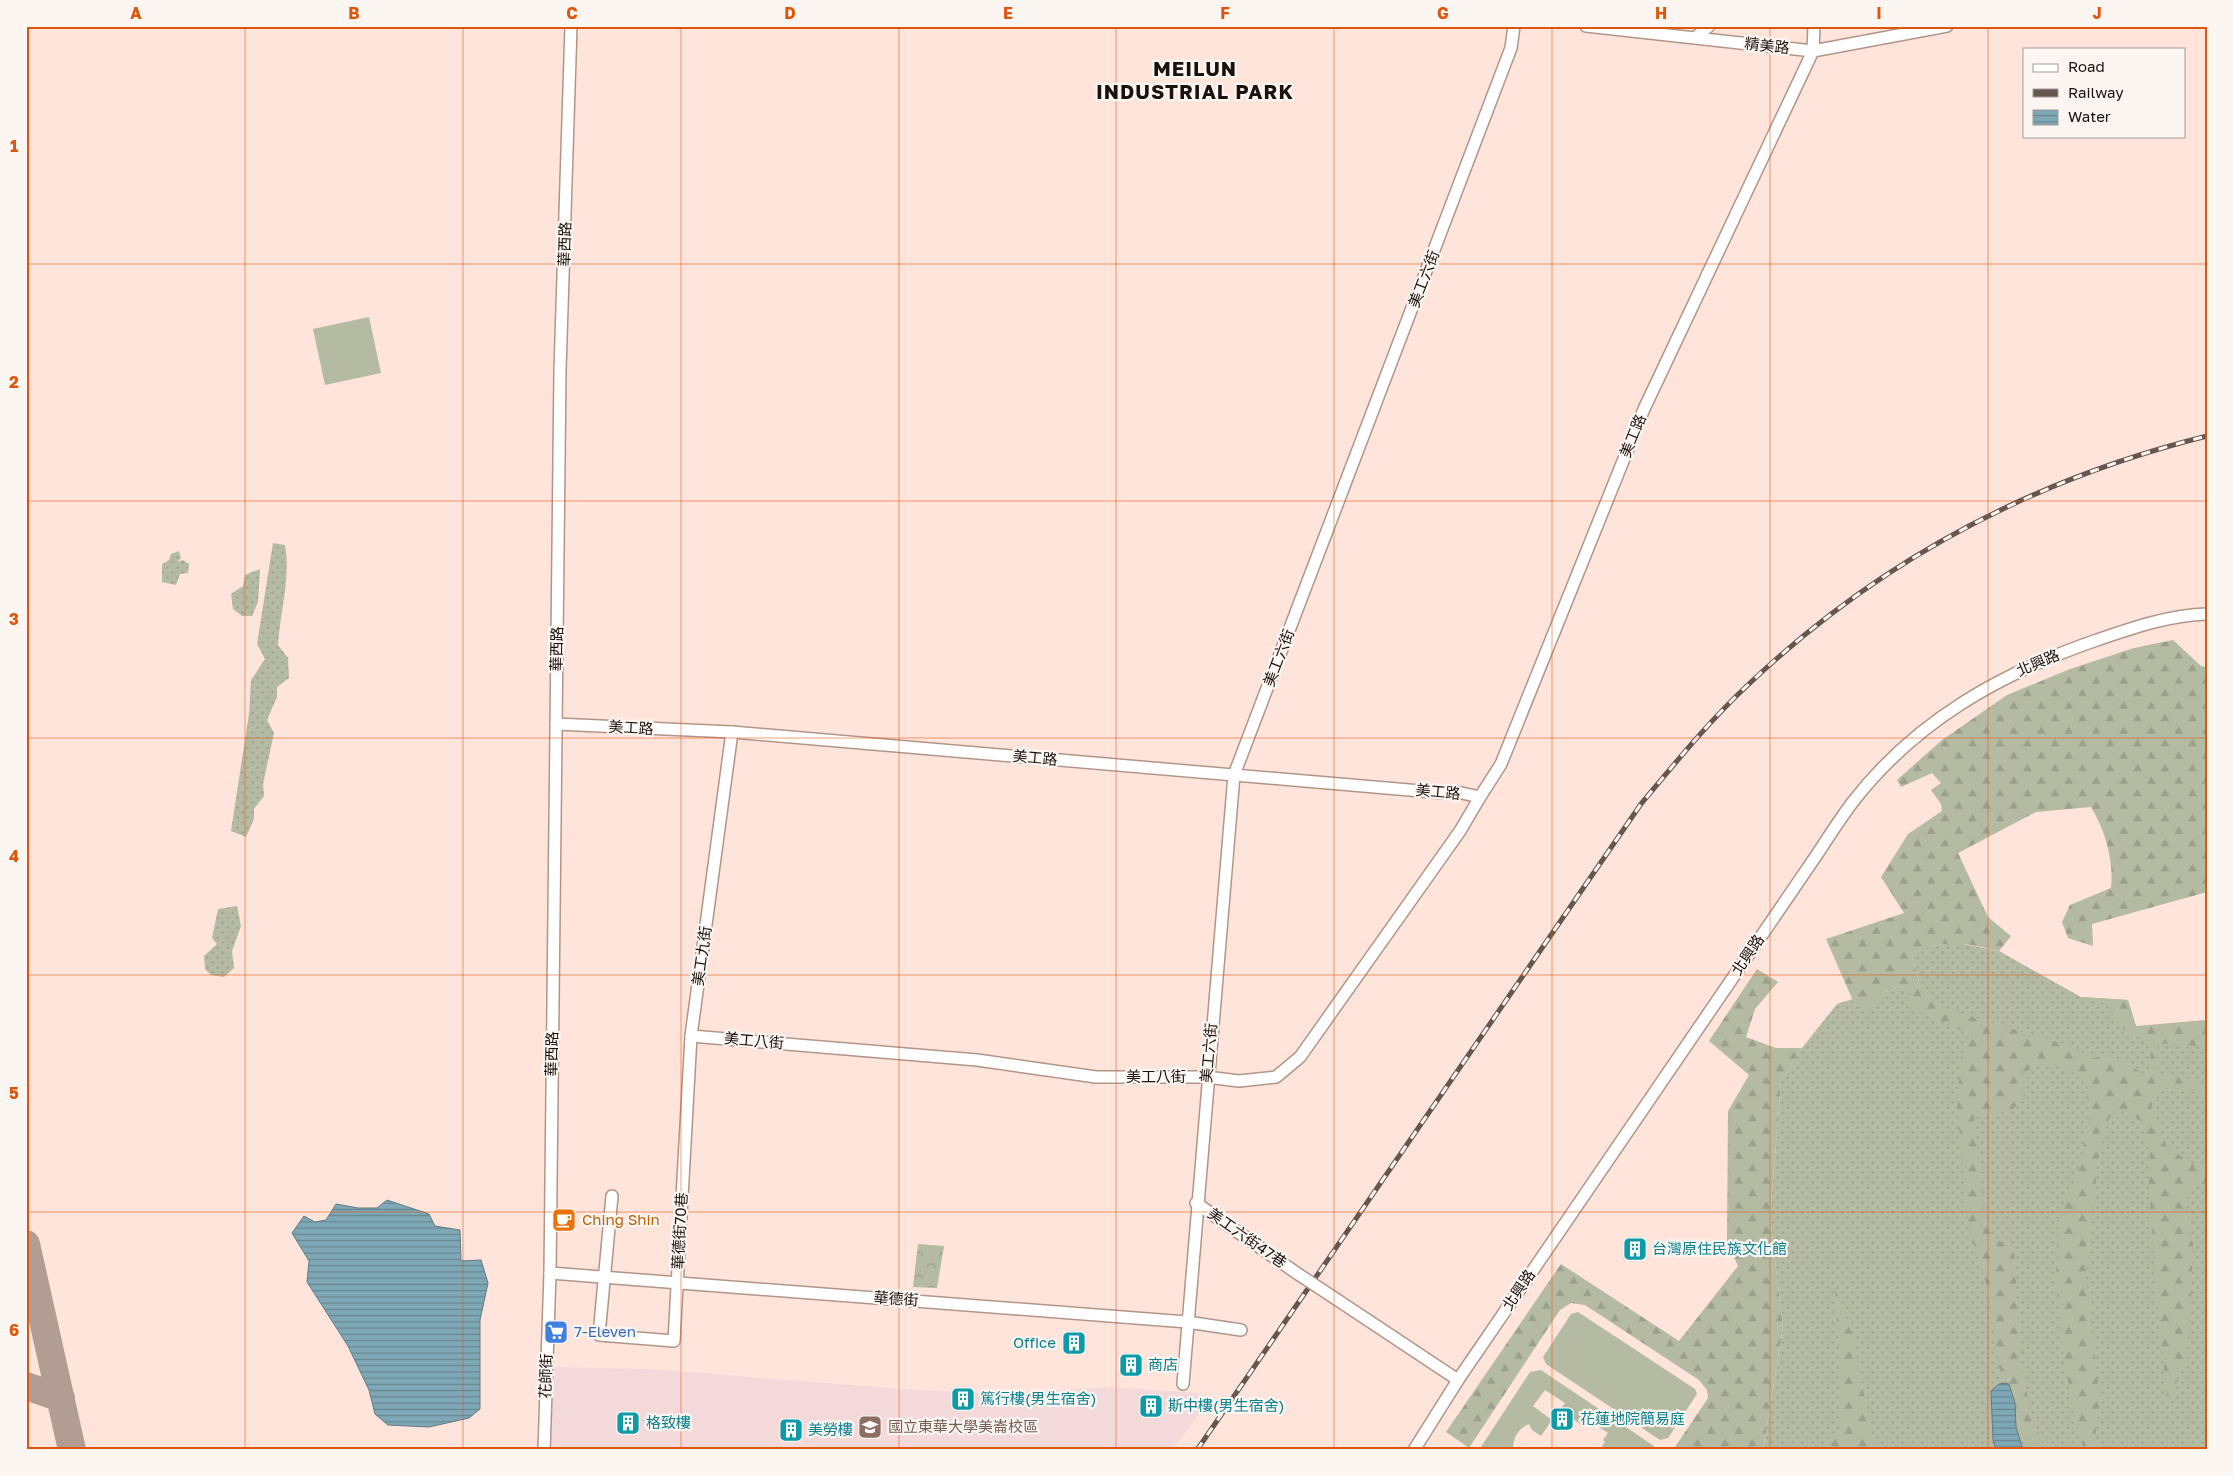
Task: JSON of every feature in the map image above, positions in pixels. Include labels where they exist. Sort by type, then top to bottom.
[{"type":"street","name":"華西路","points":[[550,1273],[560,370],[571,26]]},
{"type":"street","name":"美工六街","points":[[1183,1384],[1196,1203],[1234,775],[1504,67],[1511,48],[1514,26]]},
{"type":"street","name":"精美路","points":[[1586,26],[1813,51],[1947,26]]},
{"type":"street","points":[[1695,38],[1709,26]]},
{"type":"street","name":"美工路","points":[[556,724],[732,732],[1444,793],[1457,792],[1480,797],[1504,756],[1644,409],[1813,51],[1814,26]]},
{"type":"street","name":"北興路","points":[[1414,1450],[1458,1380],[1843,817],[1890,761],[1933,722],[1983,689],[2037,662],[2141,625],[2207,614]]},
{"type":"street","name":"美工九街","points":[[683,1180],[691,1036],[732,732]]},
{"type":"street","name":"美工八街","points":[[691,1036],[977,1060],[1096,1077],[1207,1076],[1239,1080],[1276,1077],[1300,1057],[1460,831],[1480,797]]},
{"type":"street","name":"華德街70巷","points":[[603,1276],[599,1335],[674,1342],[683,1180]]},
{"type":"street","points":[[603,1276],[612,1196]]},
{"type":"street","name":"美工六街47巷","points":[[1196,1203],[1298,1274],[1458,1380]]},
{"type":"street","name":"華德街","points":[[550,1273],[1187,1322],[1241,1330]]},
{"type":"street","name":"花師街","points":[[544,1450],[550,1273]]},
{"type":"shaded area","name":"國立東華大學美崙校區","points":[[552,1367],[649,1369],[902,1389],[995,1394],[1109,1387],[1198,1393],[1207,1404],[1172,1450],[550,1450]]},
{"type":"green space","points":[[369,317],[381,373],[325,385],[313,329]]},
{"type":"green space","points":[[273,543],[285,545],[287,557],[286,582],[278,645],[288,658],[289,678],[277,687],[277,697],[267,720],[274,733],[263,784],[264,796],[254,809],[254,819],[246,837],[231,831],[249,714],[251,680],[265,659],[257,644]]},
{"type":"green space","points":[[179,551],[181,558],[177,562],[183,560],[189,564],[188,573],[180,574],[176,585],[162,582],[162,564],[169,560],[171,554]]},
{"type":"green space","points":[[260,569],[258,602],[252,616],[242,616],[233,609],[231,594],[243,586],[245,575]]},
{"type":"green space","points":[[2173,640],[2201,666],[2207,667],[2207,892],[2092,924],[2093,946],[2068,938],[2062,922],[2070,905],[2111,888],[2110,856],[2104,835],[2091,807],[2036,812],[1958,853],[1988,917],[2011,936],[1999,951],[1965,944],[1944,944],[1923,949],[1912,955],[1919,982],[1946,1009],[2067,1045],[2092,1058],[2114,1057],[2150,1077],[2151,1041],[2123,1029],[2107,1004],[2081,997],[2128,1000],[2136,1027],[2207,1020],[2207,1049],[2198,1046],[2157,1043],[2158,1074],[2198,1082],[2207,1087],[2207,1097],[2192,1089],[2164,1088],[2151,1106],[2167,1147],[2207,1173],[2207,1201],[2203,1185],[2183,1190],[2193,1246],[2191,1301],[2186,1356],[2168,1408],[2155,1278],[2149,1183],[2150,1151],[2144,1125],[2127,1109],[2114,1111],[2106,1124],[2098,1160],[2086,1277],[2100,1401],[2095,1439],[2113,1450],[2082,1450],[2083,1438],[2075,1423],[2063,1350],[2056,1284],[2058,1220],[2078,1172],[2089,1120],[2090,1092],[2082,1079],[2064,1066],[2040,1064],[2022,1073],[2025,1096],[2012,1110],[1974,1117],[1984,1212],[1993,1238],[2014,1249],[2024,1379],[2029,1404],[2046,1450],[2039,1450],[2016,1427],[2015,1403],[2009,1384],[2000,1370],[1985,1280],[1969,1229],[1957,1106],[1960,1059],[1973,1036],[1919,1011],[1914,1013],[1903,986],[1885,992],[1866,1013],[1854,1003],[1826,939],[1904,913],[1881,877],[1908,834],[1942,811],[1941,804],[1931,790],[1941,783],[1932,773],[1901,787],[1897,780],[1942,740],[2007,695],[2070,669],[2134,648]]},
{"type":"green space","points":[[237,906],[241,926],[232,951],[234,968],[224,977],[211,975],[205,969],[204,956],[217,944],[212,938],[218,909]]},
{"type":"green space","points":[[1952,942],[1999,951],[2081,997],[2128,1000],[2136,1026],[2207,1020],[2207,1450],[1763,1450],[1783,1327],[1770,1217],[1781,1082],[1802,1048],[1837,1004],[1853,999],[1854,1003],[1866,1012],[1885,992],[1919,981],[1912,955],[1923,948]]},
{"type":"green space","points":[[1757,969],[1778,982],[1755,1009],[1746,1037],[1776,1048],[1802,1048],[1781,1082],[1770,1217],[1783,1327],[1763,1450],[1673,1450],[1708,1398],[1707,1390],[1699,1380],[1585,1305],[1571,1303],[1560,1310],[1469,1448],[1446,1432],[1561,1264],[1679,1341],[1738,1266],[1727,1241],[1728,1111],[1749,1075],[1709,1041]]},
{"type":"green space","points":[[918,1244],[944,1246],[937,1288],[913,1287]]},
{"type":"green space","points":[[1835,1289],[1852,1334],[1875,1450],[1821,1450],[1839,1432],[1841,1384]]},
{"type":"green space","points":[[1578,1312],[1695,1389],[1697,1394],[1668,1438],[1660,1440],[1546,1364],[1543,1357],[1571,1314]]},
{"type":"green space","points":[[1541,1370],[1654,1446],[1655,1450],[1605,1450],[1602,1446],[1605,1442],[1603,1440],[1608,1433],[1584,1417],[1580,1424],[1569,1416],[1567,1419],[1565,1417],[1567,1413],[1559,1411],[1565,1403],[1545,1390],[1533,1406],[1552,1420],[1541,1436],[1532,1430],[1529,1424],[1517,1433],[1514,1440],[1513,1448],[1521,1450],[1479,1450],[1530,1372]]},
{"type":"water","points":[[387,1200],[429,1214],[435,1226],[460,1230],[461,1261],[481,1260],[488,1283],[480,1320],[480,1409],[469,1418],[429,1427],[388,1425],[375,1414],[369,1390],[348,1346],[307,1282],[309,1261],[292,1233],[304,1216],[315,1222],[326,1220],[336,1204],[358,1208],[377,1208]]},
{"type":"water","points":[[1999,1384],[2009,1384],[2015,1403],[2016,1427],[2023,1450],[1996,1450],[1993,1439],[1991,1391]]},
{"type":"taxiway","points":[[26,1244],[72,1450]]},
{"type":"taxiway","points":[[26,1386],[61,1398]]},
{"type":"railway","points":[[1197,1450],[1641,804],[1735,697],[1800,639],[1852,599],[1906,563],[1962,530],[2020,501],[2081,476],[2143,454],[2207,436]]},
{"type":"place","name":"Ching Shin","points":[[564,1220]]},
{"type":"place","name":"台灣原住民族文化館","points":[[1635,1249]]},
{"type":"place","name":"7-Eleven","points":[[556,1332]]},
{"type":"place","name":"Office","points":[[1074,1343]]},
{"type":"place","name":"商店","points":[[1131,1365]]},
{"type":"place","name":"篤行樓(男生宿舍)","points":[[963,1399]]},
{"type":"place","name":"斯中樓(男生宿舍)","points":[[1151,1406]]},
{"type":"place","name":"花蓮地院簡易庭","points":[[1562,1419]]},
{"type":"place","name":"格致樓","points":[[628,1423]]},
{"type":"place","name":"國立東華大學美崙校區","points":[[870,1427]]},
{"type":"place","name":"美勞樓","points":[[791,1430]]},
{"type":"district","name":"MEILUN INDUSTRIAL PARK","points":[[1195,80]]}]
